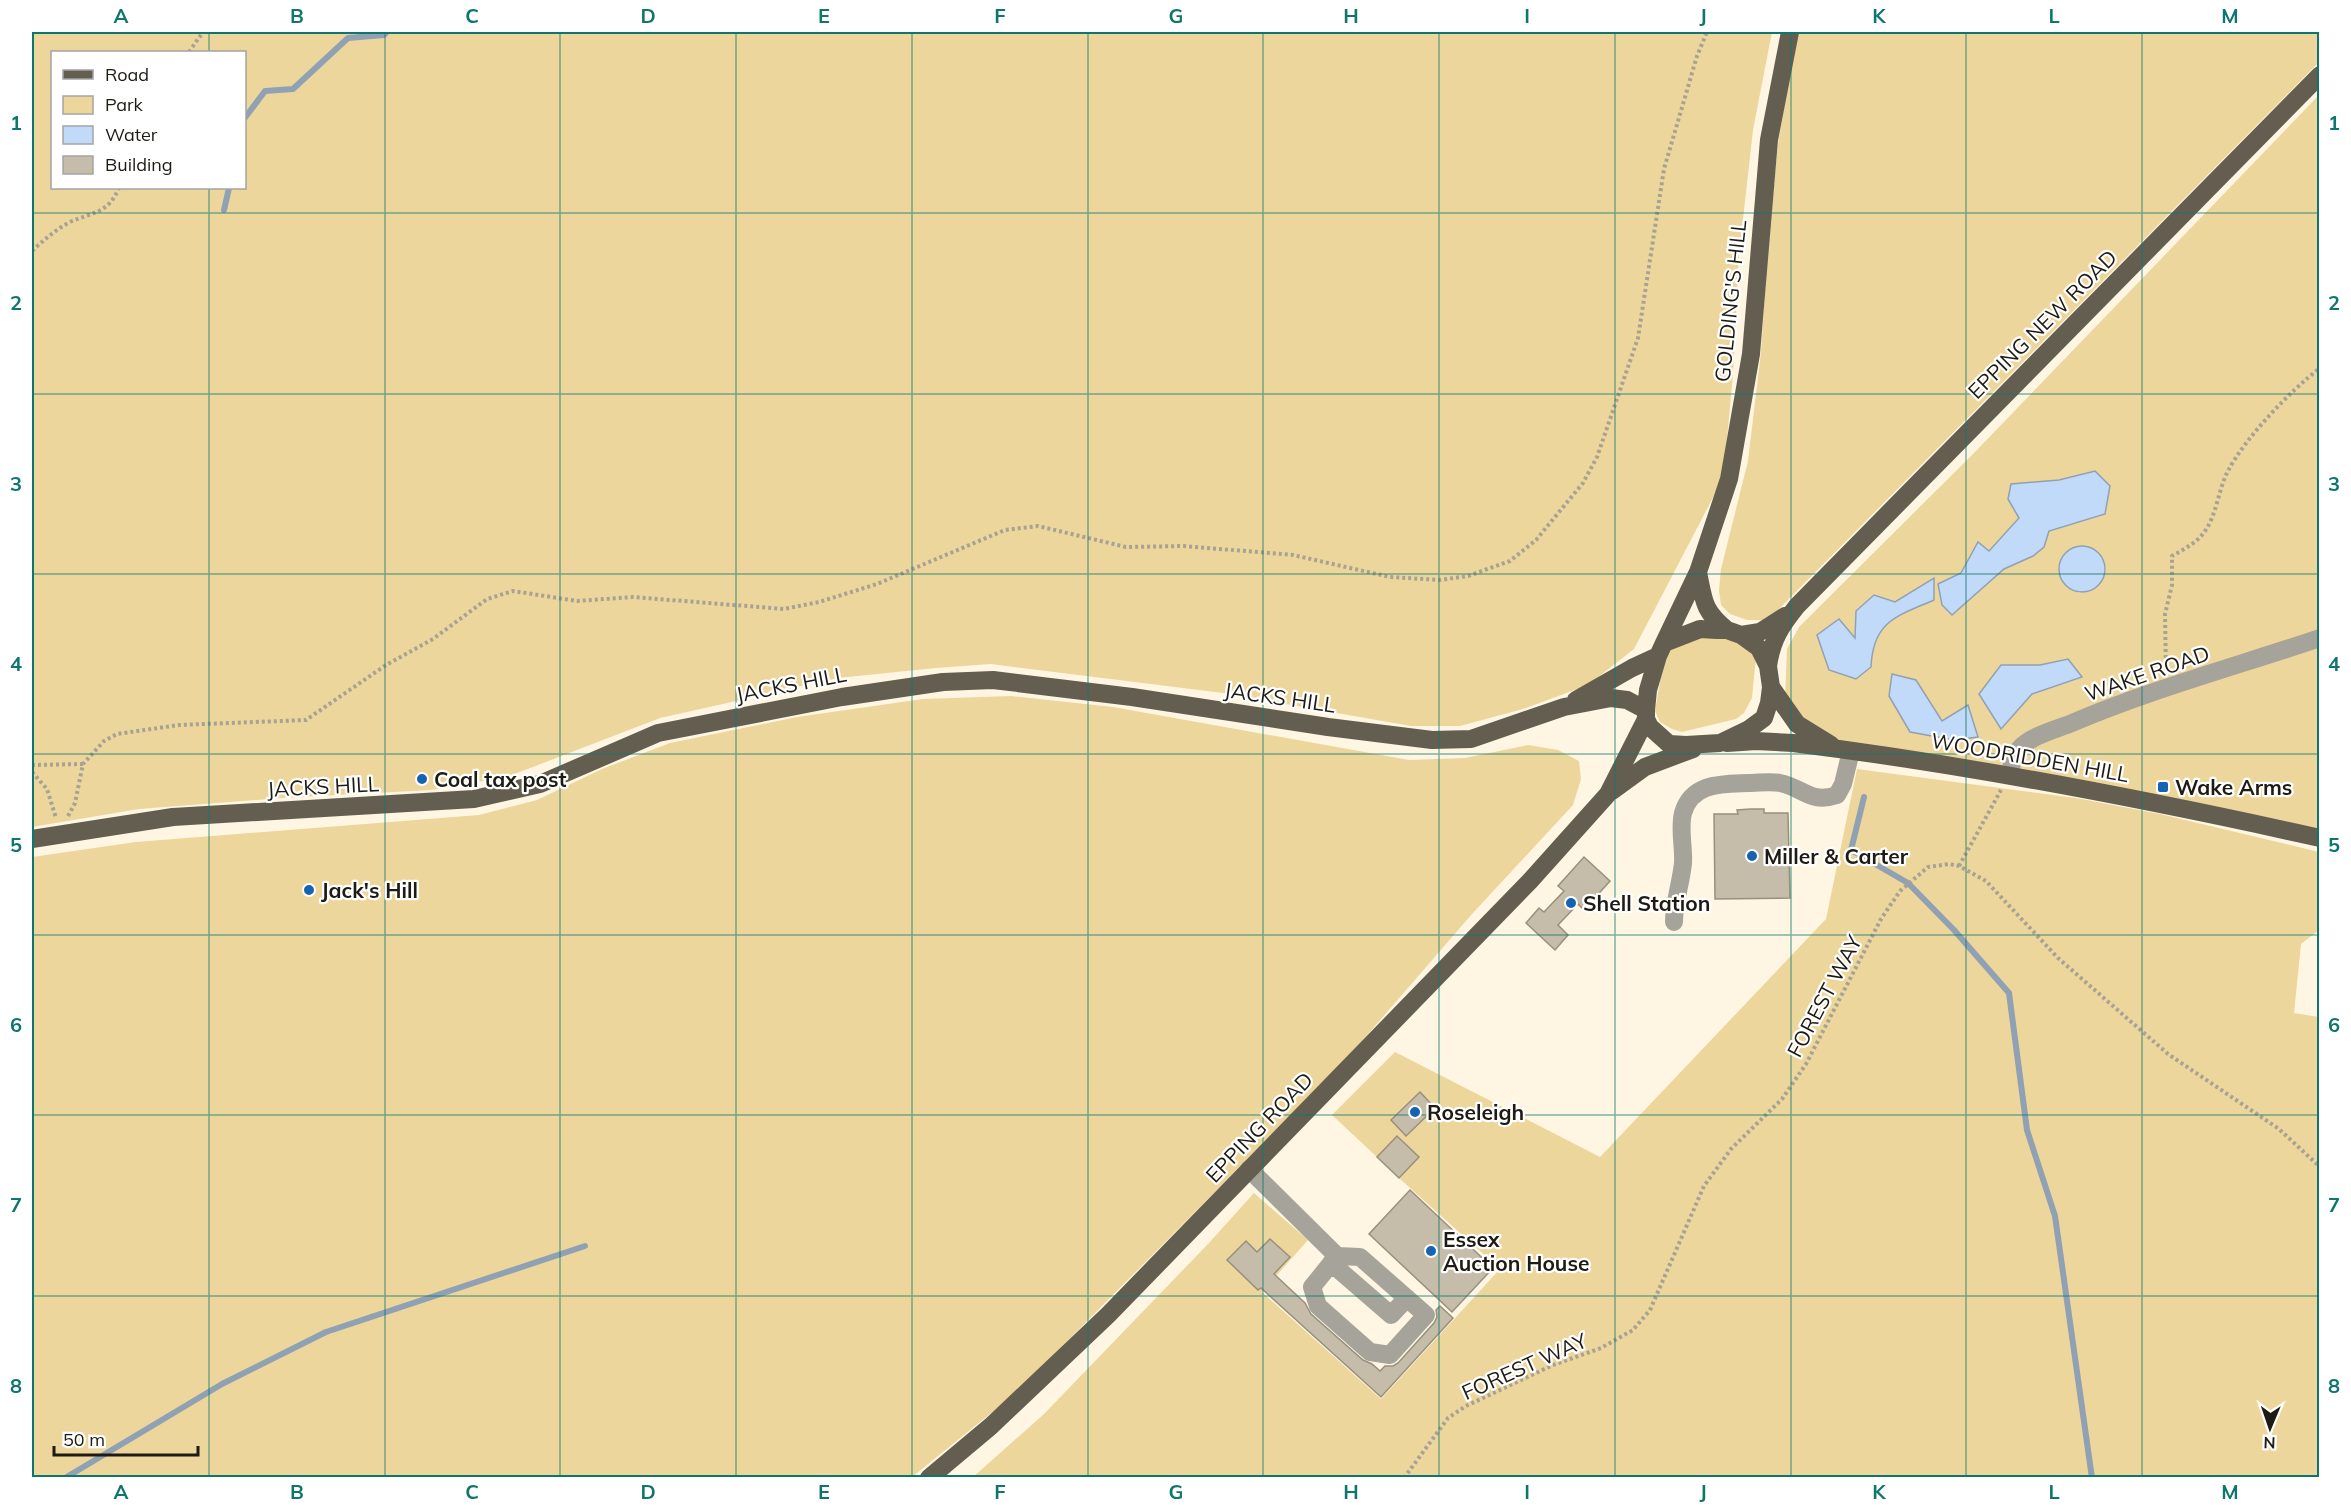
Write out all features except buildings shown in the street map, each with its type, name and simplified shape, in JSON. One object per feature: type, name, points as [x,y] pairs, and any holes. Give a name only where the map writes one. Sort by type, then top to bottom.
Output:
[{"type":"main road","name":"GOLDING'S HILL","points":[[1661,650],[1698,572],[1731,468],[1751,354],[1769,140],[1790,32]]},
{"type":"main road","name":"EPPING NEW ROAD","points":[[1768,666],[1771,646],[1782,625],[1797,606],[2319,75]]},
{"type":"main road","points":[[1661,650],[1648,690],[1646,715],[1650,727],[1669,744],[1711,744],[1749,729],[1764,718],[1771,687],[1768,666],[1759,648],[1712,618],[1698,572]]},
{"type":"main road","name":"EPPING NEW ROAD","points":[[1734,633],[1760,632],[1776,623],[1797,606]]},
{"type":"main road","points":[[1564,707],[1700,629],[1734,633]]},
{"type":"main road","name":"JACKS HILL","points":[[32,839],[173,817],[474,799],[540,784],[658,733],[842,697],[943,682],[993,680],[1432,740],[1471,739],[1564,707]]},
{"type":"main road","name":"WOODRIDDEN HILL","points":[[1771,687],[1797,724],[1844,750]]},
{"type":"main road","points":[[1564,707],[1611,698],[1627,700],[1646,715]]},
{"type":"main road","name":"EPPING ROAD","points":[[1608,794],[1646,715]]},
{"type":"main road","name":"WOODRIDDEN HILL","points":[[1711,744],[1756,741],[1844,750],[2011,774],[2176,806],[2319,838]]},
{"type":"main road","name":"EPPING ROAD","points":[[929,1478],[991,1426],[1108,1315],[1530,881],[1608,794],[1645,767],[1711,744]]},
{"type":"street","name":"WAKE ROAD","points":[[2011,774],[2011,764],[2017,750],[2029,741],[2109,707],[2319,638]]},
{"type":"street","points":[[1674,922],[1683,858],[1681,825],[1683,811],[1690,799],[1700,789],[1714,784],[1774,782],[1824,799],[1837,795],[1843,784],[1844,750]]},
{"type":"street","points":[[1249,1169],[1334,1259]]},
{"type":"street","points":[[1360,1257],[1426,1315],[1390,1355],[1371,1352],[1318,1306],[1312,1287],[1334,1259],[1360,1257]]},
{"type":"path","points":[[190,51],[203,32]]},
{"type":"path","points":[[32,772],[47,789],[56,819],[64,824],[75,803],[83,764],[104,741],[117,734],[179,725],[306,720],[386,664],[433,639],[487,599],[513,591],[577,601],[633,597],[784,609],[819,602],[877,584],[1005,531],[1038,526],[1126,547],[1184,546],[1293,555],[1390,576],[1440,580],[1468,576],[1510,561],[1536,540],[1583,483],[1598,457],[1638,338],[1664,169],[1697,56],[1707,32]]},
{"type":"path","points":[[32,251],[50,234],[71,222],[100,212],[115,198],[119,189]]},
{"type":"path","points":[[2166,689],[2165,614],[2172,585],[2172,556],[2192,545],[2205,531],[2228,471],[2243,448],[2297,386],[2319,368]]},
{"type":"path","points":[[32,765],[83,764]]},
{"type":"path","points":[[2011,774],[1959,866],[1986,881],[2058,958],[2168,1054],[2279,1129],[2319,1167]]},
{"type":"path","name":"FOREST WAY","points":[[1404,1478],[1448,1418],[1466,1406],[1553,1365],[1601,1348],[1633,1330],[1650,1310],[1704,1186],[1731,1149],[1782,1099],[1800,1073],[1881,920],[1901,890],[1928,867],[1949,864],[1959,866]]},
{"type":"green space","points":[[32,32],[1772,32],[1753,130],[1739,255],[1733,374],[1726,450],[1719,486],[1634,649],[1588,685],[1523,709],[1460,726],[1411,726],[1223,693],[991,664],[936,668],[838,678],[660,718],[507,777],[431,790],[139,809],[32,827]]},
{"type":"green space","points":[[1797,32],[2319,32],[2319,62],[1778,610],[1762,620],[1747,620],[1730,614],[1721,605],[1719,590],[1721,569],[1748,461],[1761,352],[1778,144]]},
{"type":"green space","points":[[2319,95],[2319,832],[1866,749],[1829,737],[1811,728],[1785,698],[1787,649],[1799,627],[1975,452]],"holes":[[[2095,471],[2105,514],[2049,531],[2033,556],[2004,569],[1952,615],[1938,585],[1961,573],[1979,543],[1988,551],[2019,518],[2008,499],[2011,484],[2059,480]],[[2104,559],[2106,571],[2092,590],[2079,593],[2067,587]],[[1933,578],[1934,600],[1901,614],[1886,625],[1876,643],[1872,657],[1817,635],[1839,620],[1855,639],[1895,602]],[[2068,659],[2082,677],[2032,694],[2002,665],[2040,665]]]},
{"type":"green space","points":[[1690,636],[1741,640],[1756,657],[1752,698],[1744,713],[1736,719],[1682,732],[1660,722],[1655,711],[1664,658],[1672,648]]},
{"type":"green space","points":[[1011,696],[1113,707],[1409,760],[1465,758],[1528,745],[1558,750],[1579,761],[1581,779],[1573,805],[1472,914],[1349,1056],[1017,1392],[912,1477],[32,1477],[32,857],[136,842],[479,815],[537,800],[602,769],[670,743],[797,717],[923,699]]},
{"type":"green space","points":[[1857,769],[2076,798],[2160,814],[2319,852],[2319,930],[2301,944],[2294,1013],[2319,1017],[2319,1477],[972,1478],[1044,1414],[1254,1193],[1308,1240],[1262,1292],[1381,1399],[1500,1269],[1399,1178],[1419,1157],[1398,1136],[1377,1157],[1332,1115],[1395,1052],[1600,1157],[1826,919]]},
{"type":"water","points":[[2095,471],[2110,486],[2105,514],[2049,531],[2044,547],[2033,556],[2004,569],[1952,615],[1942,605],[1938,584],[1961,573],[1978,542],[1989,551],[2019,518],[2008,499],[2011,484],[2059,480]]},
{"type":"water","points":[[2087,546],[2099,552],[2104,560],[2104,578],[2099,586],[2091,591],[2077,592],[2069,589],[2062,582],[2059,564],[2062,556],[2069,549]]},
{"type":"water","points":[[1934,578],[1934,600],[1889,622],[1876,639],[1871,667],[1856,679],[1829,670],[1817,635],[1839,619],[1855,638],[1856,611],[1874,595],[1895,602]]},
{"type":"water","points":[[2068,659],[2082,677],[2032,694],[2001,729],[1979,694],[2001,665],[2040,665]]},
{"type":"water","points":[[1892,674],[1916,680],[1942,721],[1968,705],[1978,737],[1954,740],[1910,732],[1889,696]]},
{"type":"waterway","points":[[246,116],[265,91],[293,89],[348,38],[384,35],[387,32]]},
{"type":"waterway","points":[[224,210],[229,189]]},
{"type":"waterway","points":[[1864,797],[1851,850],[1908,883],[1954,930],[2009,993],[2027,1130],[2055,1216],[2092,1478]]},
{"type":"waterway","points":[[65,1478],[222,1384],[326,1332],[585,1246]]},
{"type":"place","name":"Coal tax post","points":[[422,779]]},
{"type":"place","name":"Wake Arms","points":[[2163,787]]},
{"type":"place","name":"Miller & Carter","points":[[1752,856]]},
{"type":"place","name":"Jack's Hill","points":[[309,890]]},
{"type":"place","name":"Shell Station","points":[[1571,903]]},
{"type":"place","name":"Roseleigh","points":[[1415,1112]]},
{"type":"place","name":"Essex Auction House","points":[[1431,1251]]}]
